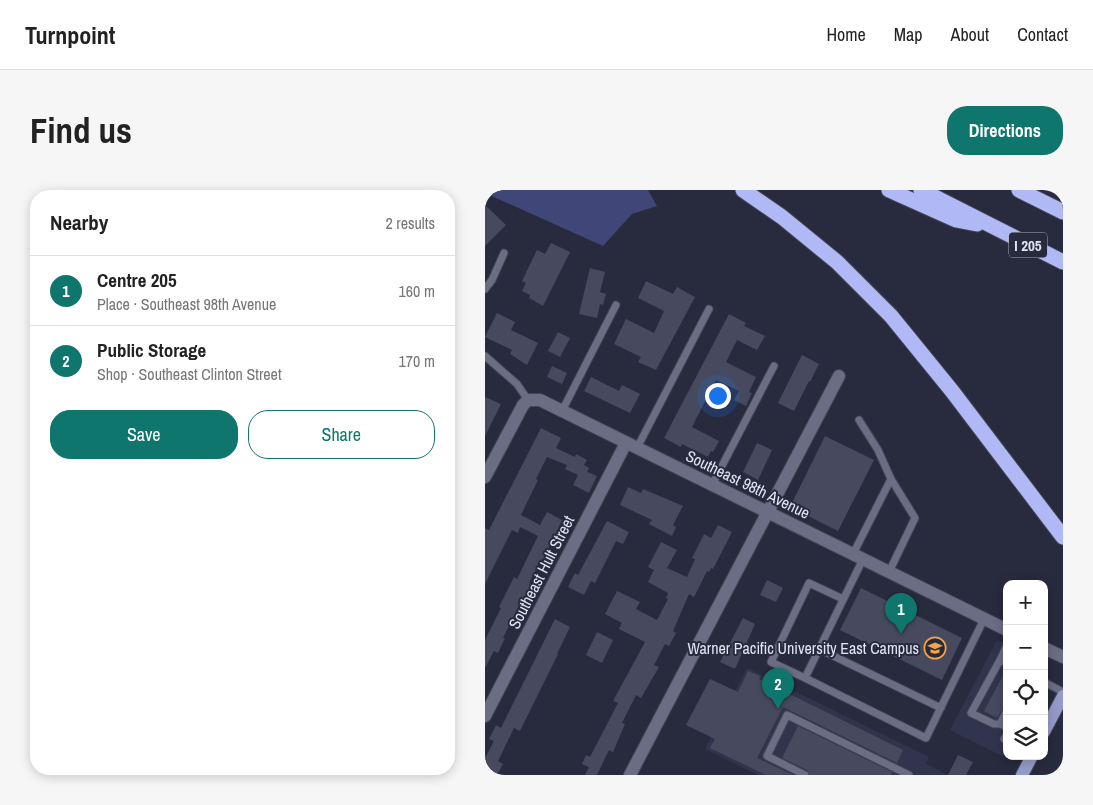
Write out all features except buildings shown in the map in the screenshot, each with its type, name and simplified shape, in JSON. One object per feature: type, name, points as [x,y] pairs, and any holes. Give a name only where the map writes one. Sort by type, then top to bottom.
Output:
[{"type":"highway","points":[[743,190],[789,222],[837,262],[891,316],[946,384],[1063,537]]},
{"type":"highway","points":[[889,190],[956,220],[993,228]]},
{"type":"highway","name":"I 205","points":[[921,190],[1063,262]]},
{"type":"highway","points":[[1019,190],[1063,212]]},
{"type":"main road","points":[[1048,726],[1061,704]]},
{"type":"main road","points":[[1022,775],[1030,760]]},
{"type":"street","points":[[630,775],[839,376]]},
{"type":"street","name":"Southeast 98th Avenue","points":[[528,400],[540,400],[1003,628]]},
{"type":"street","points":[[485,478],[519,411],[528,400]]},
{"type":"street","name":"Southeast Hult Street","points":[[485,716],[631,445]]},
{"type":"street","points":[[1048,650],[1063,657]]},
{"type":"lane","points":[[485,289],[493,280],[504,252]]},
{"type":"lane","points":[[562,411],[616,305]]},
{"type":"lane","points":[[631,445],[709,309]]},
{"type":"lane","points":[[485,356],[517,384],[528,400]]},
{"type":"lane","points":[[712,485],[774,366]]},
{"type":"lane","points":[[859,420],[878,450],[891,479],[915,518],[889,572]]},
{"type":"lane","points":[[805,678],[843,599],[858,556],[891,479]]},
{"type":"lane","points":[[843,599],[809,582],[771,662],[926,738],[985,619]]},
{"type":"lane","points":[[819,649],[941,708]]},
{"type":"lane","points":[[1003,661],[971,713],[994,724],[1003,725]]},
{"type":"lane","points":[[1048,684],[1063,692]]},
{"type":"lane","points":[[805,775],[767,756],[787,716],[909,775]]},
{"type":"shaded area","points":[[485,190],[648,190],[657,206],[632,214],[603,246],[485,193]]},
{"type":"shaded area","points":[[997,640],[1003,642],[1003,754],[1002,756],[950,730]]},
{"type":"shaded area","points":[[747,668],[929,757],[926,764],[948,775],[758,775],[705,749]]},
{"type":"place","name":"Centre 205","points":[[901,634]]},
{"type":"place","name":"Warner Pacific University East Campus","points":[[935,648]]},
{"type":"place","name":"Public Storage","points":[[778,709]]}]
